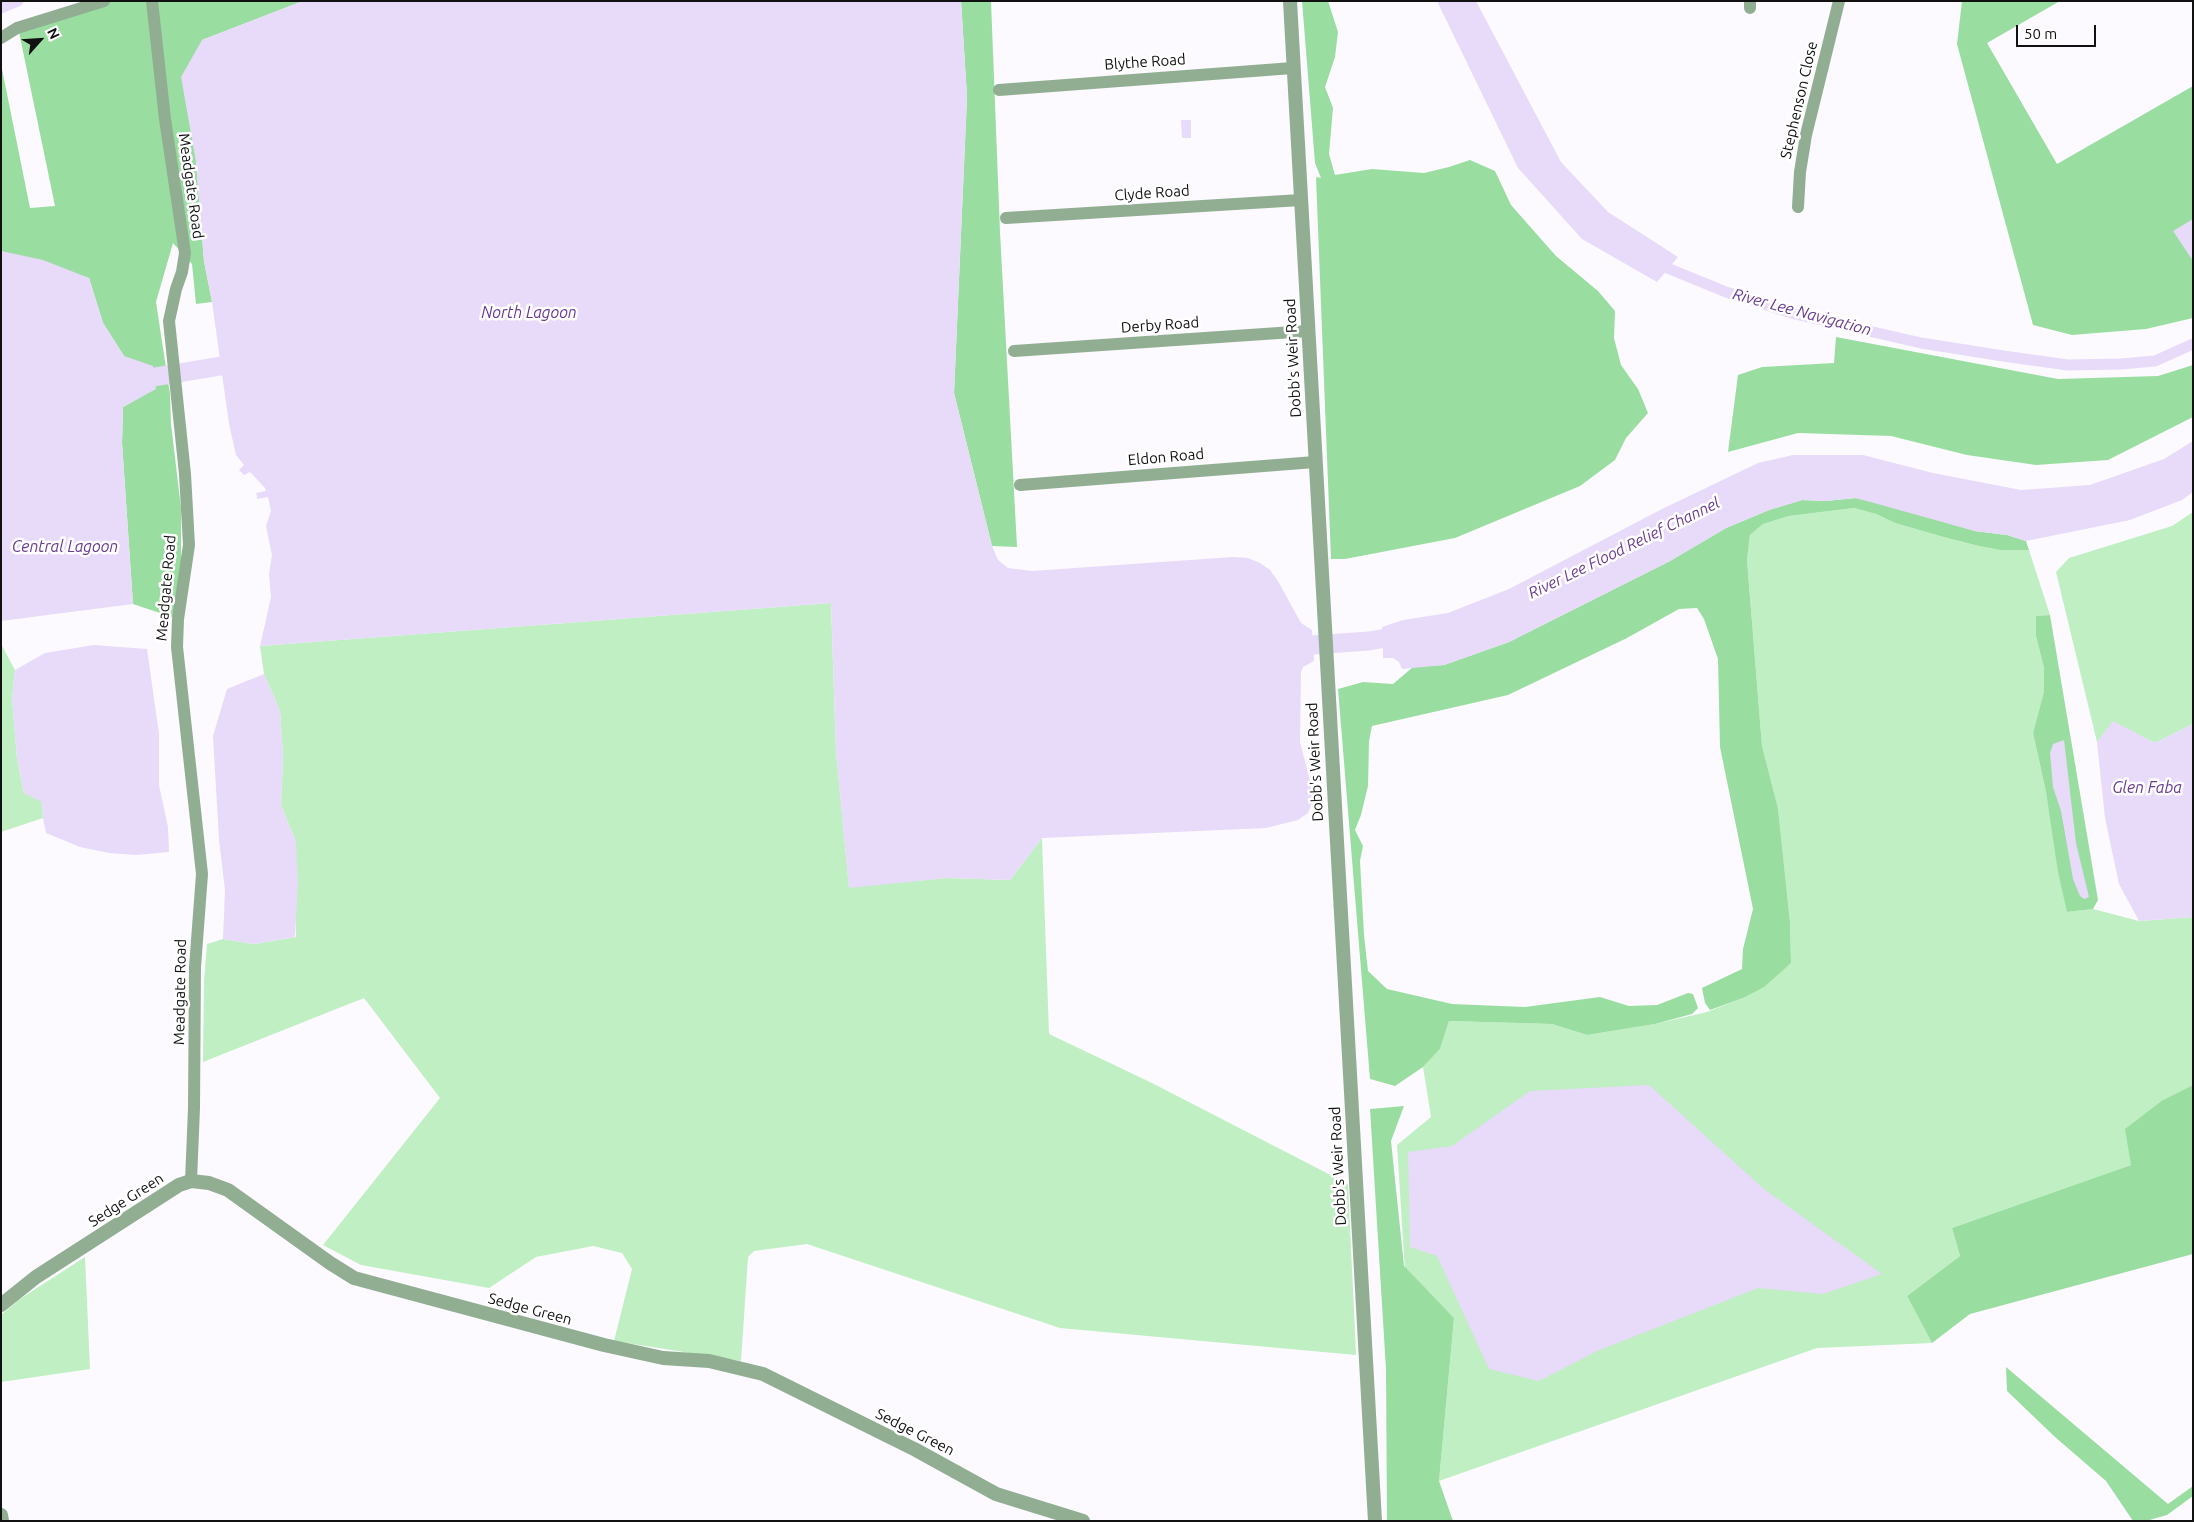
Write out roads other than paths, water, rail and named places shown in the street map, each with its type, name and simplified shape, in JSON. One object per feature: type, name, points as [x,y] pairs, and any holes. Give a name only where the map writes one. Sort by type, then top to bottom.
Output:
[{"type":"street","points":[[1,38],[18,28],[104,1]]},
{"type":"street","name":"Meadgate Road","points":[[152,1],[164,119],[184,253],[182,272],[169,320],[178,394],[189,545],[178,619],[177,648],[202,874],[195,967],[194,1108],[191,1181]]},
{"type":"street","name":"Dobb's Weir Road","points":[[1290,1],[1375,1521]]},
{"type":"street","name":"Stephenson Close","points":[[1798,207],[1800,172],[1806,135],[1839,1]]},
{"type":"street","name":"Blythe Road","points":[[999,90],[1293,68]]},
{"type":"street","name":"Clyde Road","points":[[1006,218],[1300,200]]},
{"type":"street","name":"Derby Road","points":[[1014,351],[1308,331]]},
{"type":"street","name":"Eldon Road","points":[[1020,485],[1315,462]]},
{"type":"street","name":"Sedge Green","points":[[1,1305],[36,1277],[179,1185],[191,1181],[220,1186],[354,1278],[604,1346],[663,1358],[709,1361],[764,1374],[916,1450],[996,1494],[1083,1521]]},
{"type":"street","points":[[1,1515],[2,1521]]},
{"type":"water","name":"North Lagoon","points":[[303,1],[961,1],[967,97],[954,393],[992,546],[998,560],[1008,568],[1032,571],[1233,557],[1248,558],[1270,570],[1301,623],[1312,630],[1314,661],[1303,667],[1301,672],[1300,742],[1313,793],[1308,813],[1298,820],[1266,828],[1042,838],[1010,880],[947,878],[849,888],[836,751],[831,603],[260,646],[271,597],[269,574],[272,555],[266,526],[271,511],[268,497],[257,499],[256,493],[266,491],[265,488],[250,472],[244,475],[239,470],[244,465],[236,455],[229,424],[212,302],[204,261],[196,162],[181,77],[202,40]]},
{"type":"water","points":[[1437,1],[1476,1],[1561,162],[1608,212],[1678,257],[1657,282],[1582,239],[1518,168]]},
{"type":"water","points":[[1181,120],[1191,120],[1191,138],[1182,138]]},
{"type":"water","points":[[2193,219],[2193,261],[2173,231]]},
{"type":"water","name":"Central Lagoon","points":[[1,251],[43,260],[89,278],[103,323],[124,356],[153,366],[156,389],[123,407],[122,443],[133,604],[1,621]]},
{"type":"water","points":[[2193,441],[2193,492],[2182,500],[2130,520],[2026,541],[2007,535],[1975,531],[1856,498],[1825,501],[1802,500],[1769,510],[1726,528],[1670,561],[1509,642],[1444,665],[1402,669],[1399,662],[1393,658],[1383,658],[1383,646],[1387,643],[1383,637],[1382,627],[1403,620],[1448,613],[1509,589],[1662,509],[1758,463],[1793,455],[1863,455],[1933,473],[2021,490],[2090,485],[2164,459]]},
{"type":"water","points":[[94,645],[147,649],[159,734],[159,785],[168,827],[169,852],[136,855],[109,853],[80,847],[46,833],[42,802],[24,793],[17,758],[12,698],[15,670],[45,653]]},
{"type":"water","points":[[264,674],[280,711],[283,756],[281,805],[296,842],[298,883],[295,937],[254,944],[223,939],[225,890],[219,840],[213,736],[227,689]]},
{"type":"water","name":"Glen Faba","points":[[2113,721],[2155,743],[2193,724],[2193,917],[2139,921],[2119,884],[2105,818],[2097,742]]},
{"type":"water","points":[[2064,740],[2076,843],[2089,897],[2084,899],[2080,896],[2073,879],[2061,811],[2053,787],[2050,753],[2053,744]]},
{"type":"water","points":[[1649,1085],[1764,1189],[1882,1274],[1823,1294],[1758,1288],[1597,1351],[1539,1381],[1489,1369],[1437,1256],[1410,1247],[1408,1152],[1452,1146],[1530,1091]]},
{"type":"waterway","name":"River Lee Navigation","points":[[1,8],[18,1]]},
{"type":"waterway","name":"River Lee Navigation","points":[[1655,263],[1726,292],[1795,314],[1921,343],[2003,356],[2068,365],[2121,364],[2155,361],[2193,344]]},
{"type":"waterway","name":"River Lee Flood Relief Channel","points":[[154,377],[221,366]]},
{"type":"waterway","name":"River Lee Flood Relief Channel","points":[[1313,645],[1369,641],[1408,634]]}]
